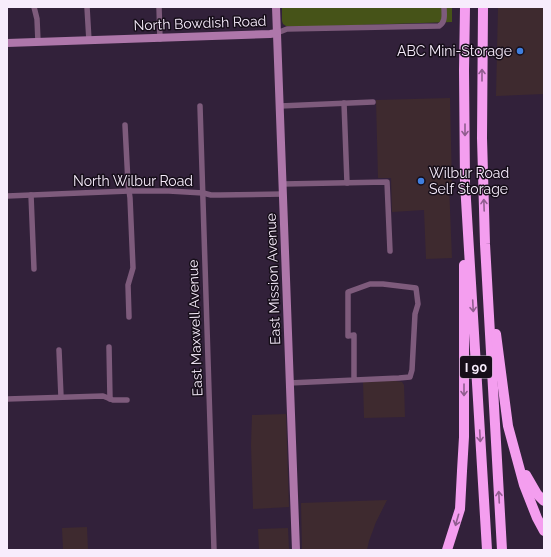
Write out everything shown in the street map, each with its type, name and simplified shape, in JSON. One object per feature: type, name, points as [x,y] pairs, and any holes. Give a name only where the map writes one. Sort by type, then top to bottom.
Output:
[{"type":"highway","name":"I 90","points":[[465,7],[465,183],[487,550]]},
{"type":"highway","name":"I 90","points":[[483,7],[482,138],[485,244],[502,550]]},
{"type":"highway","points":[[447,550],[460,509],[464,437],[465,183]]},
{"type":"highway","points":[[485,244],[508,426],[524,485],[537,518],[544,531]]},
{"type":"highway","points":[[508,426],[527,476],[537,494],[544,501]]},
{"type":"street","points":[[34,7],[37,19],[38,42]]},
{"type":"street","points":[[88,7],[89,41]]},
{"type":"street","points":[[159,7],[160,39]]},
{"type":"street","name":"East Mission Avenue","points":[[276,7],[296,550]]},
{"type":"street","name":"North Bowdish Road","points":[[7,43],[160,39],[270,34],[287,29],[438,26],[444,21],[444,7]]},
{"type":"street","points":[[280,106],[373,102]]},
{"type":"street","points":[[344,103],[346,182]]},
{"type":"street","name":"East Maxwell Avenue","points":[[200,106],[214,550]]},
{"type":"street","points":[[125,125],[133,268],[128,285],[129,317]]},
{"type":"street","points":[[283,184],[388,182],[390,251]]},
{"type":"street","name":"North Wilbur Road","points":[[7,196],[129,191],[169,191],[203,193],[211,195],[283,194]]},
{"type":"street","points":[[31,195],[34,269]]},
{"type":"street","points":[[289,382],[354,380],[410,377],[412,370],[415,314],[418,304],[416,288],[370,284],[348,292],[348,336],[354,335],[354,380]]},
{"type":"street","points":[[109,347],[110,399]]},
{"type":"street","points":[[59,350],[61,397]]},
{"type":"street","points":[[7,399],[103,396],[113,400],[128,400]]},
{"type":"shaded area","name":"ABC Mini-Storage","points":[[498,7],[544,7],[544,94],[496,96]]},
{"type":"shaded area","name":"Wilbur Road Self Storage","points":[[450,98],[452,185],[449,185],[452,258],[426,259],[424,210],[392,212],[391,178],[378,178],[376,100]]},
{"type":"shaded area","points":[[395,380],[402,382],[404,385],[405,417],[364,418],[363,381]]},
{"type":"shaded area","points":[[286,414],[289,507],[253,509],[251,445],[252,415]]},
{"type":"shaded area","points":[[387,500],[376,522],[367,550],[302,550],[301,503]]},
{"type":"shaded area","points":[[87,527],[88,550],[63,550],[62,528]]},
{"type":"shaded area","points":[[288,528],[289,550],[259,550],[258,529]]},
{"type":"green space","points":[[282,7],[452,7],[452,22],[297,27],[286,26],[283,24]]},
{"type":"place","name":"ABC Mini-Storage","points":[[520,51]]},
{"type":"place","name":"Wilbur Road Self Storage","points":[[421,181]]}]
